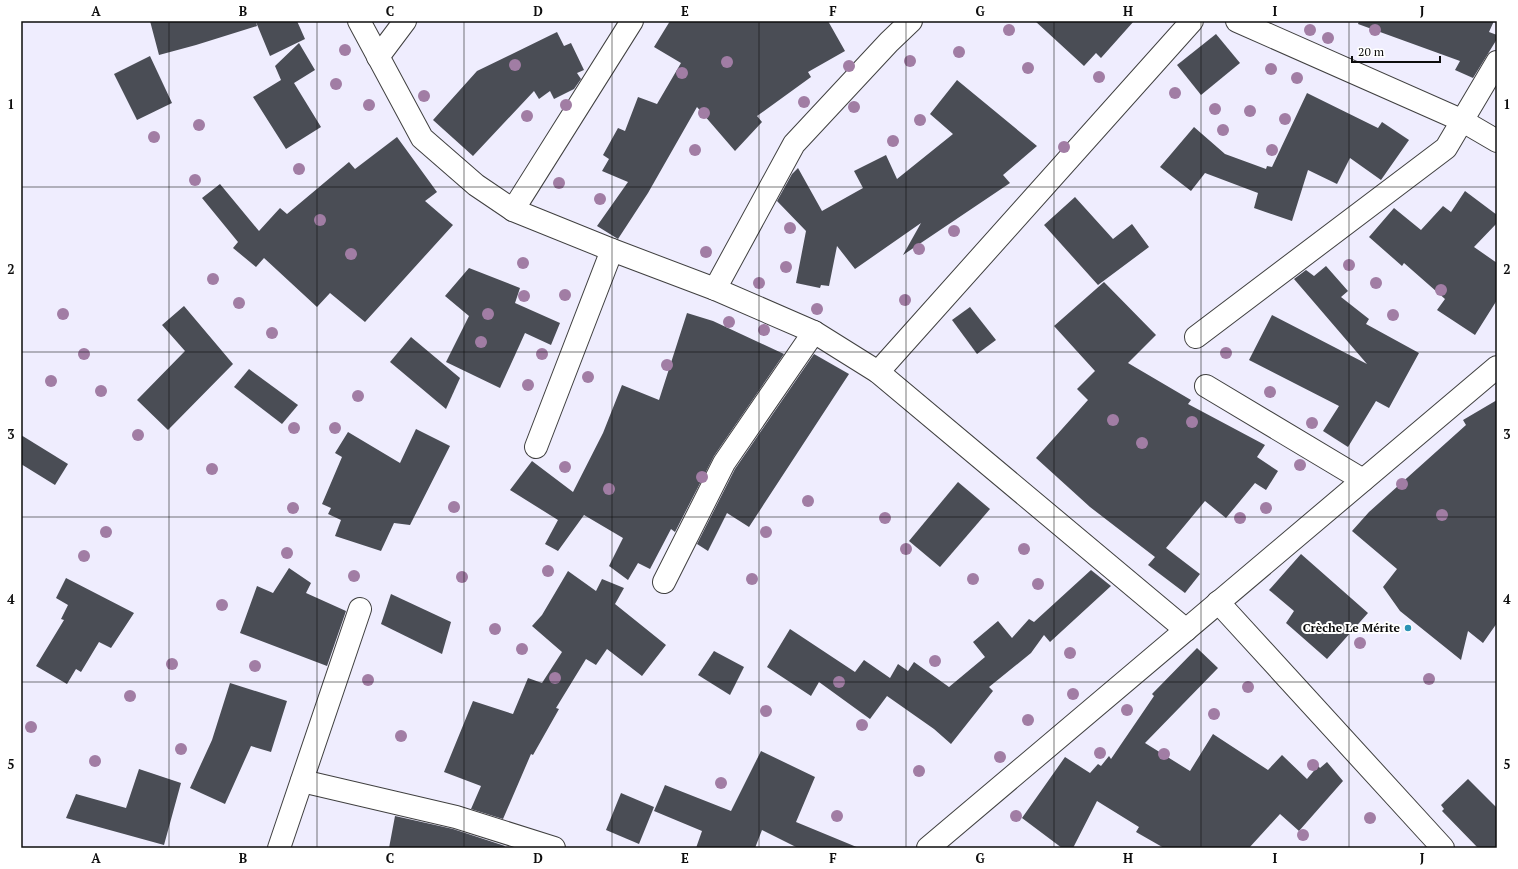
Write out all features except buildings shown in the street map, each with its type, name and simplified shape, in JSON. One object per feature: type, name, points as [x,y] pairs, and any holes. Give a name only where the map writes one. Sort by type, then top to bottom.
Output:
[{"type":"street","points":[[359,21],[422,138],[476,185],[513,210],[715,289],[814,332],[878,372],[1186,630]]},
{"type":"street","points":[[378,57],[404,21]]},
{"type":"street","points":[[513,210],[632,21]]},
{"type":"street","points":[[715,289],[794,144],[889,42],[911,21]]},
{"type":"street","points":[[878,372],[1192,21]]},
{"type":"street","points":[[1237,21],[1275,29],[1461,120],[1497,141]]},
{"type":"street","points":[[1196,337],[1446,148],[1461,120],[1497,62]]},
{"type":"street","points":[[536,447],[612,250]]},
{"type":"street","points":[[664,582],[724,463],[814,332]]},
{"type":"street","points":[[931,847],[1497,366]]},
{"type":"street","points":[[1206,386],[1362,480]]},
{"type":"street","points":[[1218,602],[1443,848]]},
{"type":"street","points":[[279,848],[360,609]]},
{"type":"street","points":[[302,781],[456,817],[554,848]]},
{"type":"place","name":"Crèche Le Mérite","points":[[1408,628]]}]
